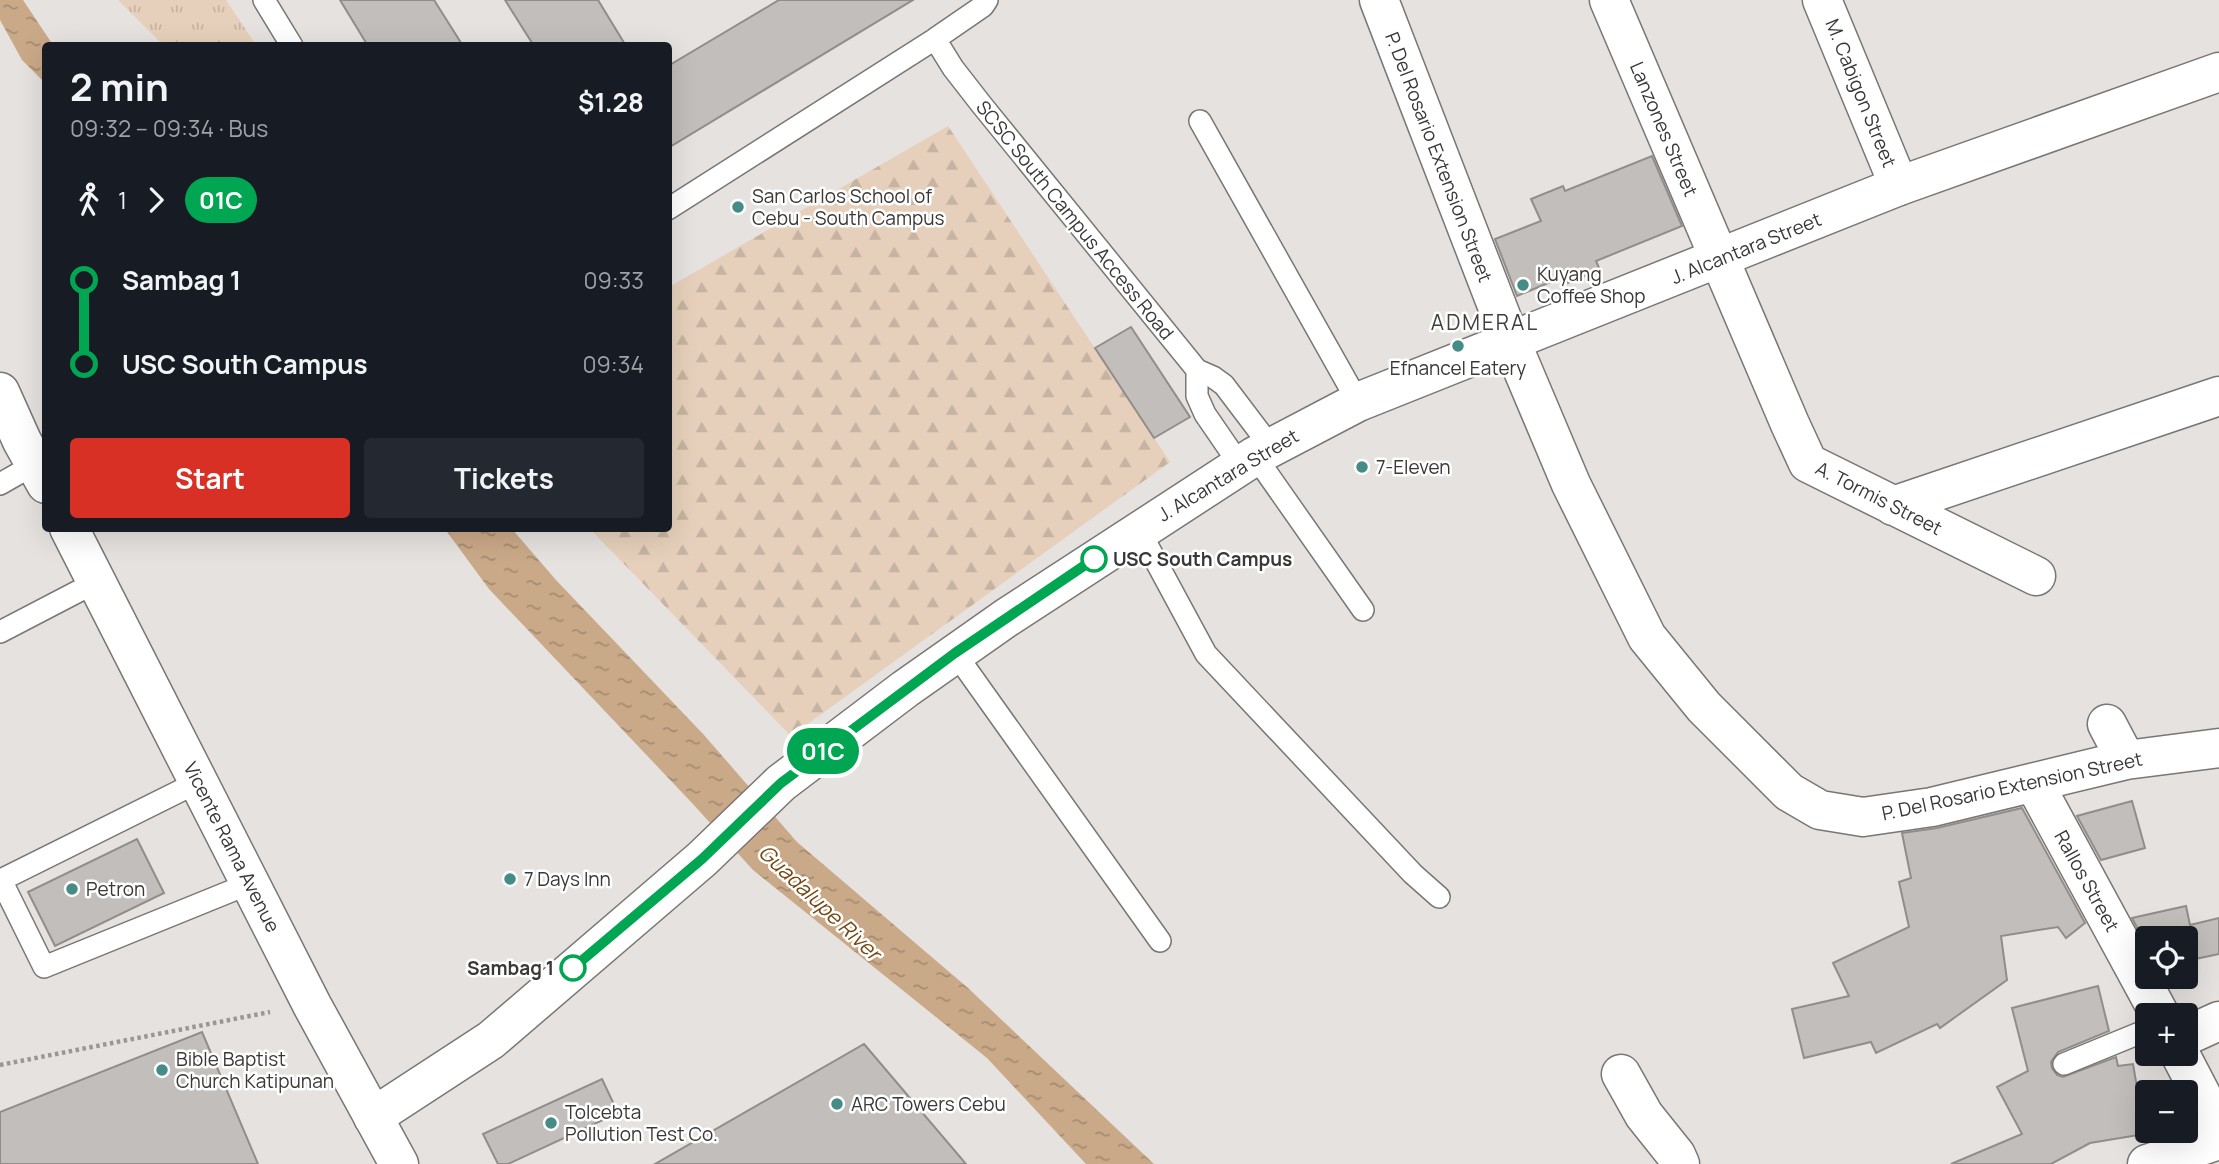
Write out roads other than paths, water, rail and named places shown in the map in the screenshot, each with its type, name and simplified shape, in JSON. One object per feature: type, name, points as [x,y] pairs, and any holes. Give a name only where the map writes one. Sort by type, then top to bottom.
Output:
[{"type":"street","name":"P. Del Rosario Extension Street","points":[[1379,0],[1511,342],[1571,484],[1647,637],[1704,707],[1789,792],[1820,810],[1863,817],[1931,807],[2126,760],[2219,748]]},
{"type":"street","name":"Lanzones Street","points":[[1609,0],[1719,258]]},
{"type":"street","name":"M. Cabigon Street","points":[[1822,0],[1899,186]]},
{"type":"street","name":"J. Alcantara Street","points":[[373,1117],[491,1040],[702,859],[781,783],[955,653],[1255,456],[1358,402],[1899,186],[2219,72]]},
{"type":"street","name":"A. Tormis Street","points":[[1719,258],[1808,463],[2036,576]]},
{"type":"street","points":[[0,392],[26,459]]},
{"type":"street","points":[[1894,506],[2219,396]]},
{"type":"street","name":"Vicente Rama Avenue","points":[[71,532],[312,1004],[399,1164]]},
{"type":"street","points":[[2107,724],[2126,760]]},
{"type":"street","name":"Rallos Street","points":[[2034,783],[2153,1003]]},
{"type":"street","points":[[2198,1031],[2219,1021]]},
{"type":"street","points":[[2186,1066],[2219,1129]]},
{"type":"street","points":[[1621,1074],[1644,1115],[1676,1155],[1680,1164]]},
{"type":"street","points":[[2147,1164],[2219,1140]]},
{"type":"lane","points":[[264,0],[290,42]]},
{"type":"lane","points":[[672,206],[935,39],[983,6],[987,0]]},
{"type":"lane","name":"SCSC South Campus Access Road","points":[[935,39],[953,68],[1197,370]]},
{"type":"lane","points":[[1200,121],[1358,402]]},
{"type":"lane","points":[[1255,456],[1205,414],[1196,397],[1197,370],[1224,385],[1255,456],[1363,610]]},
{"type":"lane","points":[[0,484],[26,459]]},
{"type":"lane","points":[[1139,530],[1206,654],[1413,874],[1439,897]]},
{"type":"lane","points":[[0,632],[98,581]]},
{"type":"lane","points":[[955,653],[1160,942]]},
{"type":"lane","points":[[198,782],[1,880],[44,967],[251,883]]},
{"type":"lane","points":[[2064,1065],[2135,1035]]},
{"type":"water","points":[[0,0],[23,0],[51,42],[42,42],[42,80],[22,60],[0,20]]},
{"type":"water","name":"Guadalupe River","points":[[447,532],[515,532],[556,580],[704,735],[797,842],[968,988],[1154,1164],[1086,1164],[987,1058],[753,870],[489,589]]},
{"type":"place","name":"San Carlos School of Cebu - South Campus","points":[[738,207]]},
{"type":"place","name":"Kuyang Coffee Shop","points":[[1523,285]]},
{"type":"place","name":"Efnancel Eatery","points":[[1458,346]]},
{"type":"place","name":"7-Eleven","points":[[1362,467]]},
{"type":"place","name":"USC South Campus","points":[[1094,559]]},
{"type":"place","name":"7 Days Inn","points":[[510,879]]},
{"type":"place","name":"Petron","points":[[72,889]]},
{"type":"place","name":"Sambag 1","points":[[573,968]]},
{"type":"place","name":"Bible Baptist Church Katipunan","points":[[162,1070]]},
{"type":"place","name":"ARC Towers Cebu","points":[[837,1104]]},
{"type":"place","name":"Tolcebta Pollution Test Co.","points":[[551,1123]]},
{"type":"district","name":"ADMERAL","points":[[1485,322]]}]
